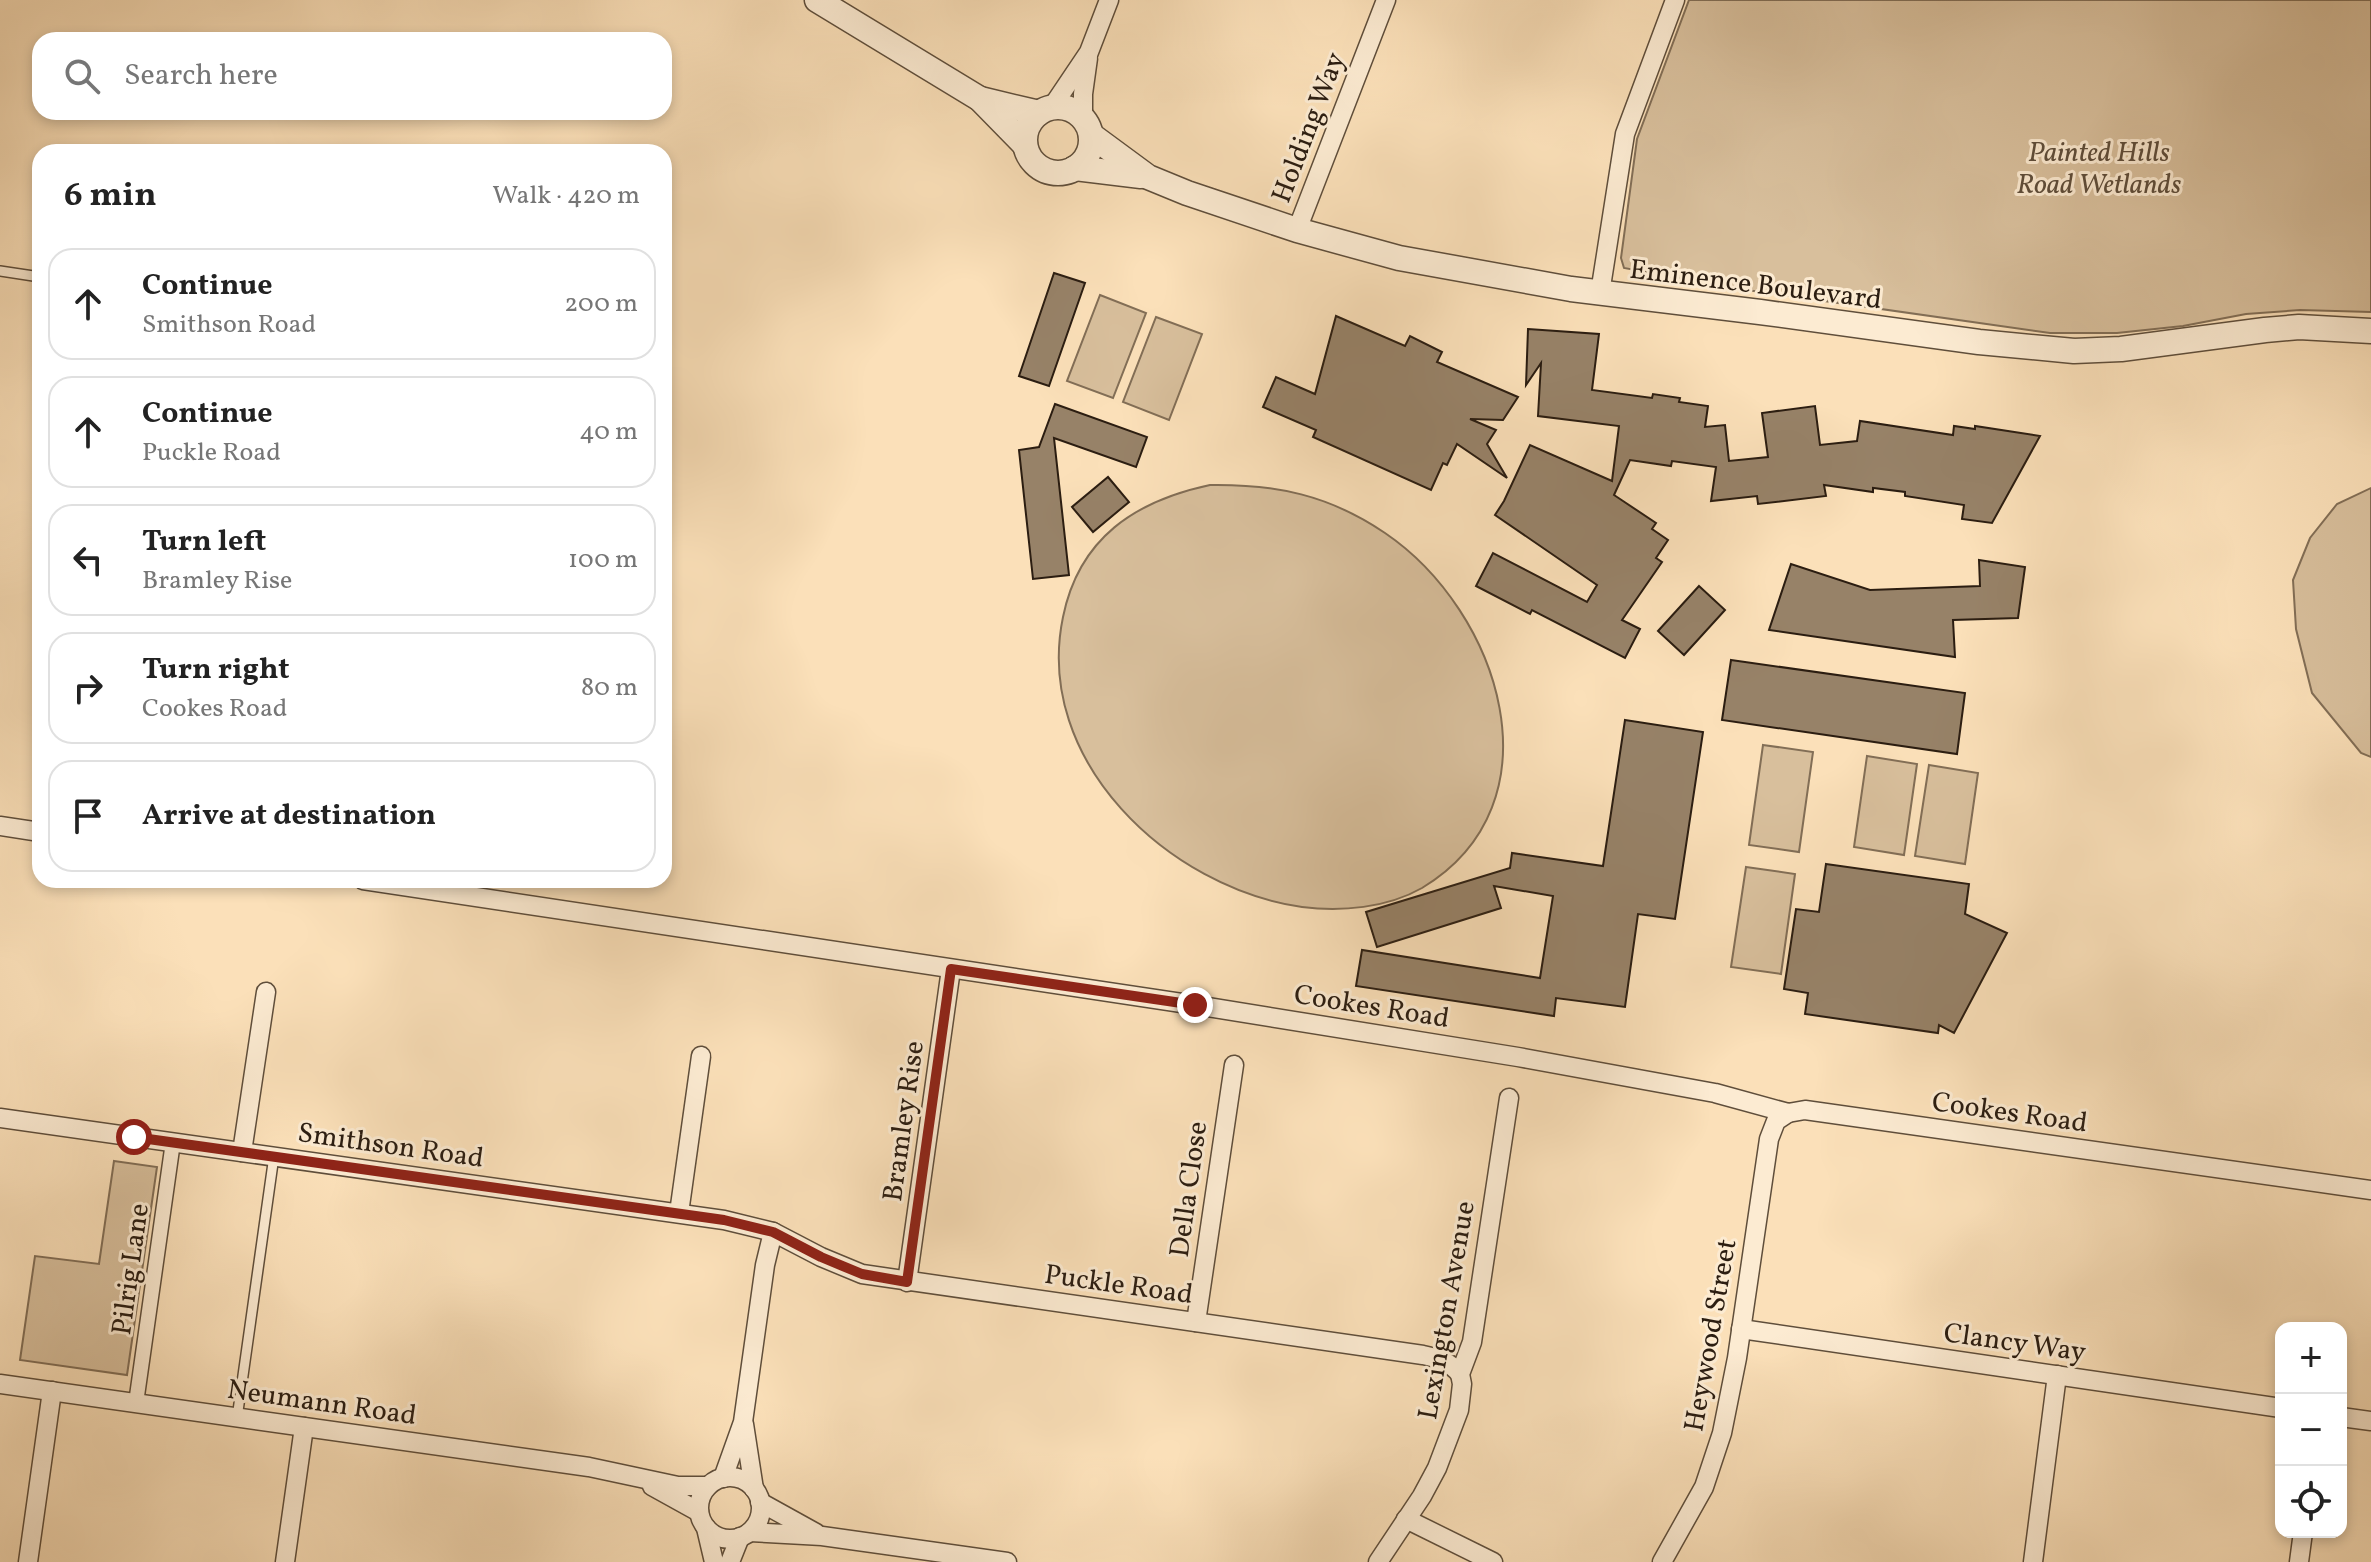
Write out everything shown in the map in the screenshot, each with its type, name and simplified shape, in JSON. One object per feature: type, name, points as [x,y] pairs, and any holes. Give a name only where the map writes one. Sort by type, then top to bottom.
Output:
[{"type":"street","points":[[817,0],[980,99],[1025,145]]},
{"type":"street","points":[[1089,52],[1045,110],[1027,127],[1025,145],[1028,154],[1040,167],[1056,173],[1075,168],[1088,154],[1083,94],[1089,52],[1109,0]]},
{"type":"street","name":"Holding Way","points":[[1297,230],[1386,0]]},
{"type":"street","points":[[1600,293],[1625,134],[1675,0]]},
{"type":"street","points":[[980,99],[1045,110],[1069,109],[1087,127]]},
{"type":"street","name":"Eminence Boulevard","points":[[1087,127],[1148,177]]},
{"type":"street","name":"Eminence Boulevard","points":[[1075,168],[1148,177],[1297,230],[1399,258],[1459,270],[1600,293],[1979,342],[2074,351],[2168,344],[2299,327],[2371,331]]},
{"type":"street","points":[[0,826],[32,831]]},
{"type":"street","name":"Cookes Road","points":[[416,888],[1533,1059],[1715,1093],[1788,1113],[1805,1110],[2371,1190]]},
{"type":"street","name":"Bramley Rise","points":[[907,1282],[951,969]]},
{"type":"street","points":[[242,1152],[266,992]]},
{"type":"street","points":[[679,1213],[701,1056]]},
{"type":"street","name":"Della Close","points":[[1196,1322],[1234,1065]]},
{"type":"street","name":"Lexington Avenue","points":[[1378,1562],[1437,1468],[1451,1434],[1462,1395],[1460,1374],[1472,1342],[1509,1098]]},
{"type":"street","name":"Heywood Street","points":[[1662,1562],[1690,1515],[1714,1461],[1730,1399],[1769,1139],[1776,1121],[1788,1113]]},
{"type":"street","name":"Smithson Road","points":[[0,1118],[679,1213],[773,1232]]},
{"type":"street","name":"Pilrig Lane","points":[[136,1403],[173,1142]]},
{"type":"street","points":[[714,1562],[703,1520],[703,1494],[716,1482],[743,1422],[765,1265],[773,1232]]},
{"type":"street","name":"Puckle Road","points":[[773,1232],[841,1267],[862,1274],[1423,1355],[1440,1359],[1455,1367],[1460,1374]]},
{"type":"street","name":"Clancy Way","points":[[1741,1329],[2275,1407]]},
{"type":"street","points":[[2033,1562],[2057,1375]]},
{"type":"street","name":"Neumann Road","points":[[0,1384],[589,1467],[678,1486],[716,1482]]},
{"type":"street","points":[[28,1562],[52,1391]]},
{"type":"street","points":[[2347,1418],[2371,1421]]},
{"type":"street","points":[[730,1562],[745,1534],[757,1523],[757,1496],[743,1422]]},
{"type":"street","points":[[285,1562],[304,1427]]},
{"type":"street","name":"Neumann Road","points":[[636,1477],[703,1520]]},
{"type":"street","points":[[716,1482],[741,1479],[757,1496],[822,1536]]},
{"type":"street","points":[[1406,1519],[1493,1562]]},
{"type":"street","points":[[703,1520],[722,1538],[775,1531],[1007,1562]]},
{"type":"street","points":[[2299,1562],[2302,1538]]},
{"type":"lane","points":[[0,271],[32,276]]},
{"type":"lane","points":[[237,1418],[274,1156]]},
{"type":"green space","name":"Painted Hills Road Wetlands","points":[[1689,0],[2371,0],[2371,312],[2300,310],[2246,314],[2183,326],[2117,333],[2050,333],[1726,287],[1624,268],[1621,258],[1637,139]]},
{"type":"green space","points":[[1100,295],[1146,313],[1113,398],[1067,381]]},
{"type":"green space","points":[[1156,317],[1202,334],[1169,420],[1123,402]]},
{"type":"green space","points":[[1210,485],[1280,490],[1343,509],[1385,533],[1425,567],[1459,609],[1484,657],[1500,708],[1503,759],[1492,808],[1466,852],[1422,888],[1379,904],[1332,909],[1302,907],[1252,895],[1204,874],[1160,845],[1121,809],[1090,767],[1069,720],[1059,670],[1063,617],[1071,589],[1082,565],[1114,527],[1158,501]]},
{"type":"green space","points":[[2371,488],[2371,757],[2361,753],[2312,693],[2296,629],[2293,580],[2310,538],[2337,504]]},
{"type":"green space","points":[[1763,745],[1813,752],[1799,852],[1749,845]]},
{"type":"green space","points":[[1867,756],[1917,764],[1904,855],[1854,847]]},
{"type":"green space","points":[[1929,765],[1978,773],[1965,864],[1915,856]]},
{"type":"green space","points":[[1746,867],[1795,874],[1781,974],[1731,967]]},
{"type":"green space","points":[[114,1161],[157,1167],[127,1375],[20,1360],[35,1256],[99,1264]]},
{"type":"building","points":[[1054,273],[1085,283],[1049,386],[1019,376]]},
{"type":"building","points":[[1336,316],[1405,346],[1410,336],[1442,352],[1437,362],[1518,397],[1503,420],[1470,419],[1496,430],[1487,444],[1507,478],[1457,444],[1447,465],[1443,463],[1431,490],[1313,437],[1316,430],[1263,407],[1276,377],[1315,394]]},
{"type":"building","points":[[1528,329],[1599,334],[1592,390],[1652,398],[1653,394],[1708,406],[1705,427],[1725,425],[1729,461],[1768,457],[1762,413],[1815,406],[1820,445],[1857,441],[1860,421],[1953,435],[1954,426],[1975,429],[1975,426],[2040,436],[1992,523],[1962,519],[1964,505],[1873,488],[1873,492],[1824,485],[1826,496],[1758,504],[1757,496],[1711,501],[1716,467],[1672,461],[1671,466],[1630,460],[1614,495],[1656,523],[1652,529],[1668,540],[1656,558],[1662,562],[1622,620],[1640,629],[1625,658],[1532,610],[1530,614],[1476,586],[1493,553],[1587,602],[1597,585],[1495,515],[1530,445],[1612,481],[1619,426],[1538,416],[1541,363],[1526,385]]},
{"type":"building","points":[[1055,404],[1147,437],[1136,467],[1054,438],[1069,575],[1033,579],[1019,450],[1039,447]]},
{"type":"building","points":[[1108,477],[1129,502],[1093,532],[1072,507]]},
{"type":"building","points":[[1979,560],[2025,567],[2018,618],[1953,620],[1955,657],[1769,630],[1791,564],[1870,590],[1980,586]]},
{"type":"building","points":[[1699,586],[1725,610],[1684,655],[1658,631]]},
{"type":"building","points":[[1731,660],[1965,693],[1957,754],[1722,720]]},
{"type":"building","points":[[1625,720],[1703,732],[1675,919],[1638,914],[1625,1007],[1556,998],[1554,1016],[1356,986],[1362,950],[1540,978],[1553,896],[1494,886],[1501,908],[1377,947],[1366,912],[1510,868],[1512,853],[1603,866]]},
{"type":"building","points":[[1826,864],[1969,884],[1965,914],[2007,933],[1954,1033],[1939,1025],[1938,1033],[1805,1014],[1808,993],[1784,989],[1796,909],[1819,912]]},
{"type":"route","points":[[134,1137],[650,1208],[751,1225],[790,1239],[841,1267],[907,1282],[951,969],[1195,1005]]}]
